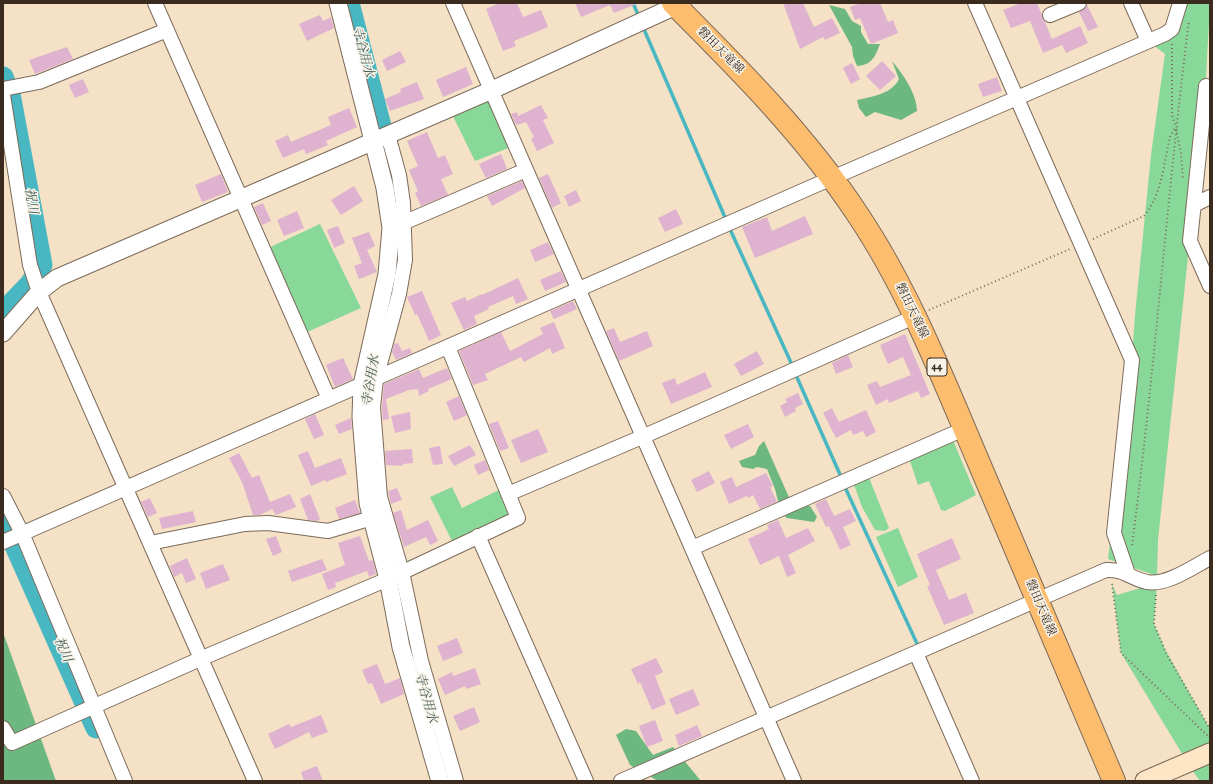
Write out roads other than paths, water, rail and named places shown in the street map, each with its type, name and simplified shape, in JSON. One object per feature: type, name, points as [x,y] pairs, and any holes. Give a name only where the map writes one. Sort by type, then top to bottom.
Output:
[{"type":"main road","name":"磐田天竜線","points":[[677,4],[764,95],[832,178],[864,224],[914,317],[964,429],[1114,781]]},
{"type":"main road","points":[[1145,781],[1210,753]]},
{"type":"street","points":[[155,3],[329,399]]},
{"type":"street","points":[[338,3],[372,142],[385,188],[398,225]]},
{"type":"street","points":[[453,3],[794,781]]},
{"type":"street","points":[[975,3],[1132,360],[1114,533],[1128,574]]},
{"type":"street","points":[[1050,15],[1079,3]]},
{"type":"street","points":[[1131,3],[1148,41]]},
{"type":"street","points":[[3,542],[1017,97],[1148,41],[1172,29],[1180,3]]},
{"type":"street","points":[[3,333],[39,292],[57,278],[492,90],[677,4]]},
{"type":"street","points":[[3,89],[39,82],[167,30]]},
{"type":"street","points":[[1206,86],[1190,241],[1210,286]]},
{"type":"street","points":[[3,95],[30,265],[39,292],[255,781]]},
{"type":"street","points":[[388,135],[398,175],[398,225],[387,274],[369,382],[361,417],[368,503],[372,518],[395,576],[456,781]]},
{"type":"street","points":[[398,225],[526,170]]},
{"type":"street","points":[[1194,205],[1210,197]]},
{"type":"street","points":[[508,494],[642,437],[914,317]]},
{"type":"street","points":[[3,728],[12,742],[200,659],[395,576],[518,518],[448,347]]},
{"type":"street","points":[[369,382],[374,415],[380,497],[395,576],[401,647],[440,781]]},
{"type":"street","points":[[692,548],[964,429]]},
{"type":"street","points":[[3,496],[22,533],[93,706],[126,781]]},
{"type":"street","points":[[150,543],[244,524],[268,523],[328,531],[372,518]]},
{"type":"street","points":[[478,536],[586,781]]},
{"type":"street","points":[[621,781],[766,716],[1106,570],[1118,570],[1146,582],[1161,583],[1210,558]]},
{"type":"street","points":[[916,652],[972,781]]},
{"type":"waterway","name":"寺谷用水","points":[[349,3],[389,157]]},
{"type":"waterway","points":[[633,3],[639,17]]},
{"type":"waterway","points":[[643,27],[727,222]]},
{"type":"waterway","name":"祝川","points":[[3,77],[10,94],[42,265],[30,284],[3,312]]},
{"type":"waterway","name":"寺谷用水","points":[[384,326],[396,269],[398,225]]},
{"type":"waterway","points":[[729,227],[793,367]]},
{"type":"waterway","points":[[795,373],[842,479]]},
{"type":"waterway","points":[[844,485],[919,648]]},
{"type":"waterway","name":"祝川","points":[[3,519],[96,728]]},
{"type":"waterway","name":"寺谷用水","points":[[396,580],[414,661]]}]
